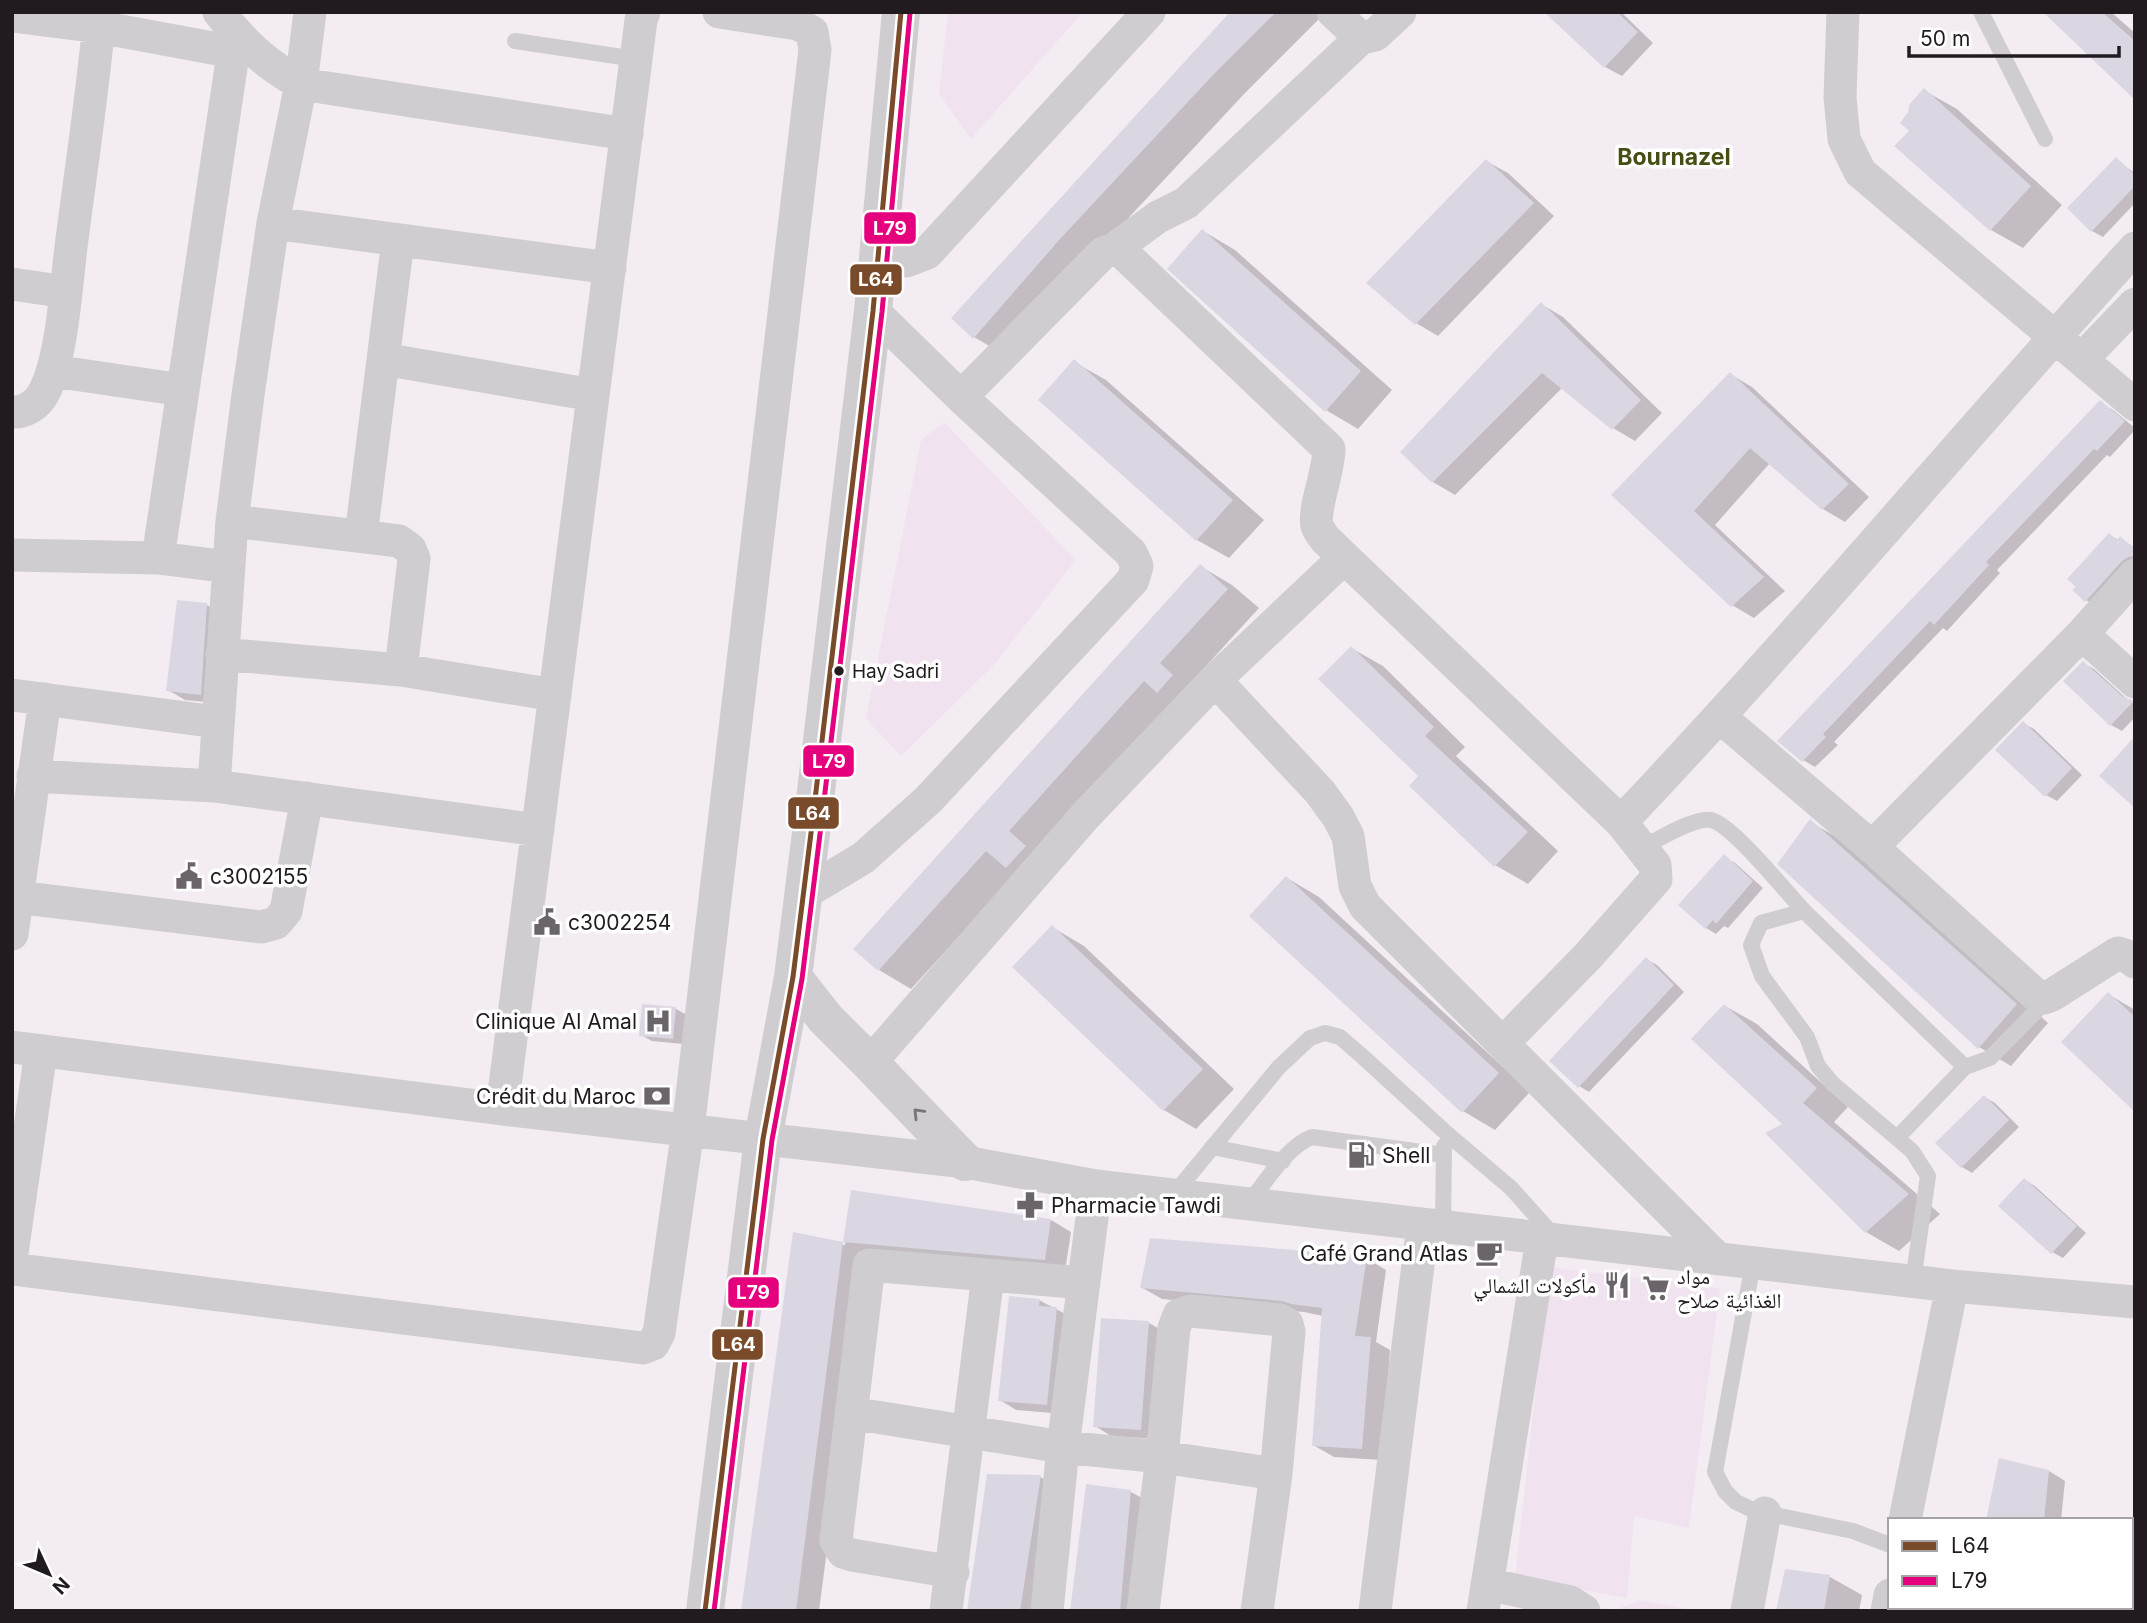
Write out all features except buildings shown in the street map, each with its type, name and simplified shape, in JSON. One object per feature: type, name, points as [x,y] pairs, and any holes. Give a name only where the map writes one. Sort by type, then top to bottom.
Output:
[{"type":"street","points":[[214,786],[232,521],[273,223],[301,85],[310,12]]},
{"type":"street","points":[[502,1109],[644,12]]},
{"type":"street","points":[[12,1269],[643,1348],[653,1344],[659,1333],[688,1129],[815,50],[812,32],[798,24],[719,12]]},
{"type":"street","points":[[705,1611],[763,1139],[793,977],[873,311],[901,12]]},
{"type":"street","points":[[878,260],[906,261],[927,253],[1149,12]]},
{"type":"street","points":[[1333,12],[1361,38]]},
{"type":"street","points":[[961,397],[1103,253],[1114,249],[1158,217],[1186,203],[1361,38],[1375,35],[1400,12]]},
{"type":"street","points":[[1843,12],[1840,97],[1844,139],[1860,172],[2135,405]]},
{"type":"street","points":[[12,16],[99,20],[230,33],[269,65],[301,85],[627,134]]},
{"type":"street","points":[[12,412],[18,413],[33,406],[42,397],[53,371],[66,292],[99,20]]},
{"type":"street","points":[[158,558],[230,33]]},
{"type":"street","points":[[273,223],[610,268]]},
{"type":"street","points":[[361,536],[398,240]]},
{"type":"street","points":[[1621,822],[1720,717],[2055,335],[2135,248]]},
{"type":"street","points":[[1114,249],[1123,253],[1329,449],[1329,463],[1316,517],[1318,528],[1343,558],[1621,822],[1655,865],[1656,879],[1588,956],[1503,1043]]},
{"type":"street","points":[[12,284],[66,292]]},
{"type":"street","points":[[2082,359],[2135,304]]},
{"type":"street","points":[[803,894],[863,858],[928,800],[1133,580],[1137,566],[1131,553],[961,397],[873,311]]},
{"type":"street","points":[[383,359],[593,395]]},
{"type":"street","points":[[53,371],[183,390]]},
{"type":"street","points":[[232,521],[399,541],[410,549],[414,559],[401,670]]},
{"type":"street","points":[[12,555],[158,558],[229,567]]},
{"type":"street","points":[[870,1063],[1086,815],[1215,680],[1343,558]]},
{"type":"street","points":[[1872,847],[2082,634],[2135,575]]},
{"type":"street","points":[[2082,634],[2135,681]]},
{"type":"street","points":[[222,654],[401,670],[555,695]]},
{"type":"street","points":[[1215,680],[1320,792],[1338,817],[1348,836],[1355,886],[1365,906],[1718,1259]]},
{"type":"street","points":[[12,695],[217,722]]},
{"type":"street","points":[[12,934],[45,699]]},
{"type":"street","points":[[1720,717],[1872,847],[2037,996],[2044,998],[2052,995],[2118,953],[2135,962]]},
{"type":"street","points":[[33,776],[214,786],[538,830]]},
{"type":"street","points":[[17,897],[261,927],[276,923],[286,911],[307,798]]},
{"type":"street","points":[[793,977],[824,1018],[965,1162]]},
{"type":"street","points":[[12,1253],[27,1049],[502,1109],[965,1162],[1096,1186],[1952,1286],[2135,1302]]},
{"type":"street","points":[[1047,1611],[1063,1447],[1096,1186]]},
{"type":"street","points":[[1375,1611],[1433,1226]]},
{"type":"street","points":[[1550,1240],[1485,1597],[1570,1602],[1584,1611]]},
{"type":"street","points":[[953,1572],[843,1552],[836,1541],[869,1265],[1084,1283]]},
{"type":"street","points":[[946,1611],[953,1572],[988,1275]]},
{"type":"street","points":[[1905,1518],[1952,1286]]},
{"type":"street","points":[[1143,1611],[1162,1457],[1174,1328],[1179,1315],[1191,1311],[1280,1320],[1287,1324],[1289,1332],[1276,1474],[1257,1611]]},
{"type":"street","points":[[851,1413],[1063,1447],[1162,1457],[1276,1474]]},
{"type":"street","points":[[1747,1611],[1765,1513]]},
{"type":"lane","points":[[1981,12],[2045,139]]},
{"type":"lane","points":[[515,41],[636,59]]},
{"type":"lane","points":[[1641,848],[1692,823],[1710,820],[1728,828],[1804,911],[1965,1066]]},
{"type":"lane","points":[[1804,911],[1761,923],[1751,945],[1762,976],[1807,1037],[1818,1066],[1832,1083],[1912,1151],[1928,1176],[1913,1281]]},
{"type":"lane","points":[[1897,1138],[1965,1066],[1990,1058],[2052,995]]},
{"type":"lane","points":[[1173,1195],[1279,1067],[1310,1038],[1325,1033],[1340,1037],[1511,1188],[1550,1240]]},
{"type":"lane","points":[[1433,1226],[1444,1154],[1444,1131]]},
{"type":"lane","points":[[1248,1204],[1302,1141],[1312,1137],[1444,1154]]},
{"type":"lane","points":[[1212,1147],[1283,1161]]},
{"type":"lane","points":[[1753,1263],[1715,1472],[1725,1492],[1736,1502],[1755,1511],[1853,1531],[1888,1544]]},
{"type":"shaded area","points":[[948,12],[1083,12],[971,139],[939,94]]},
{"type":"shaded area","points":[[944,422],[1076,560],[993,666],[901,756],[866,719],[921,440]]},
{"type":"shaded area","points":[[1549,1267],[1720,1288],[1689,1528],[1634,1516],[1627,1598],[1515,1578]]},
{"type":"shaded area","points":[[1641,1600],[1695,1611],[1612,1611]]},
{"type":"transit line","name":"L64","points":[[705,1611],[763,1139],[793,977],[812,825],[873,311],[901,12]]},
{"type":"transit line","name":"L79","points":[[714,1611],[772,1140],[802,979],[821,826],[882,312],[910,13]]},
{"type":"place","name":"Hay Sadri","points":[[839,671]]},
{"type":"place","name":"c3002155","points":[[189,876]]},
{"type":"place","name":"c3002254","points":[[547,922]]},
{"type":"place","name":"Clinique Al Amal","points":[[658,1021]]},
{"type":"place","name":"Crédit du Maroc","points":[[657,1096]]},
{"type":"place","name":"Shell","points":[[1361,1155]]},
{"type":"place","name":"Pharmacie Tawdi","points":[[1030,1205]]},
{"type":"place","name":"Café Grand Atlas","points":[[1489,1253]]},
{"type":"place","name":"مأكولات الشمالي","points":[[1617,1285]]},
{"type":"place","name":"مواد الغذائية صلاح","points":[[1656,1288]]},
{"type":"district","name":"Bournazel","points":[[1674,157]]}]
